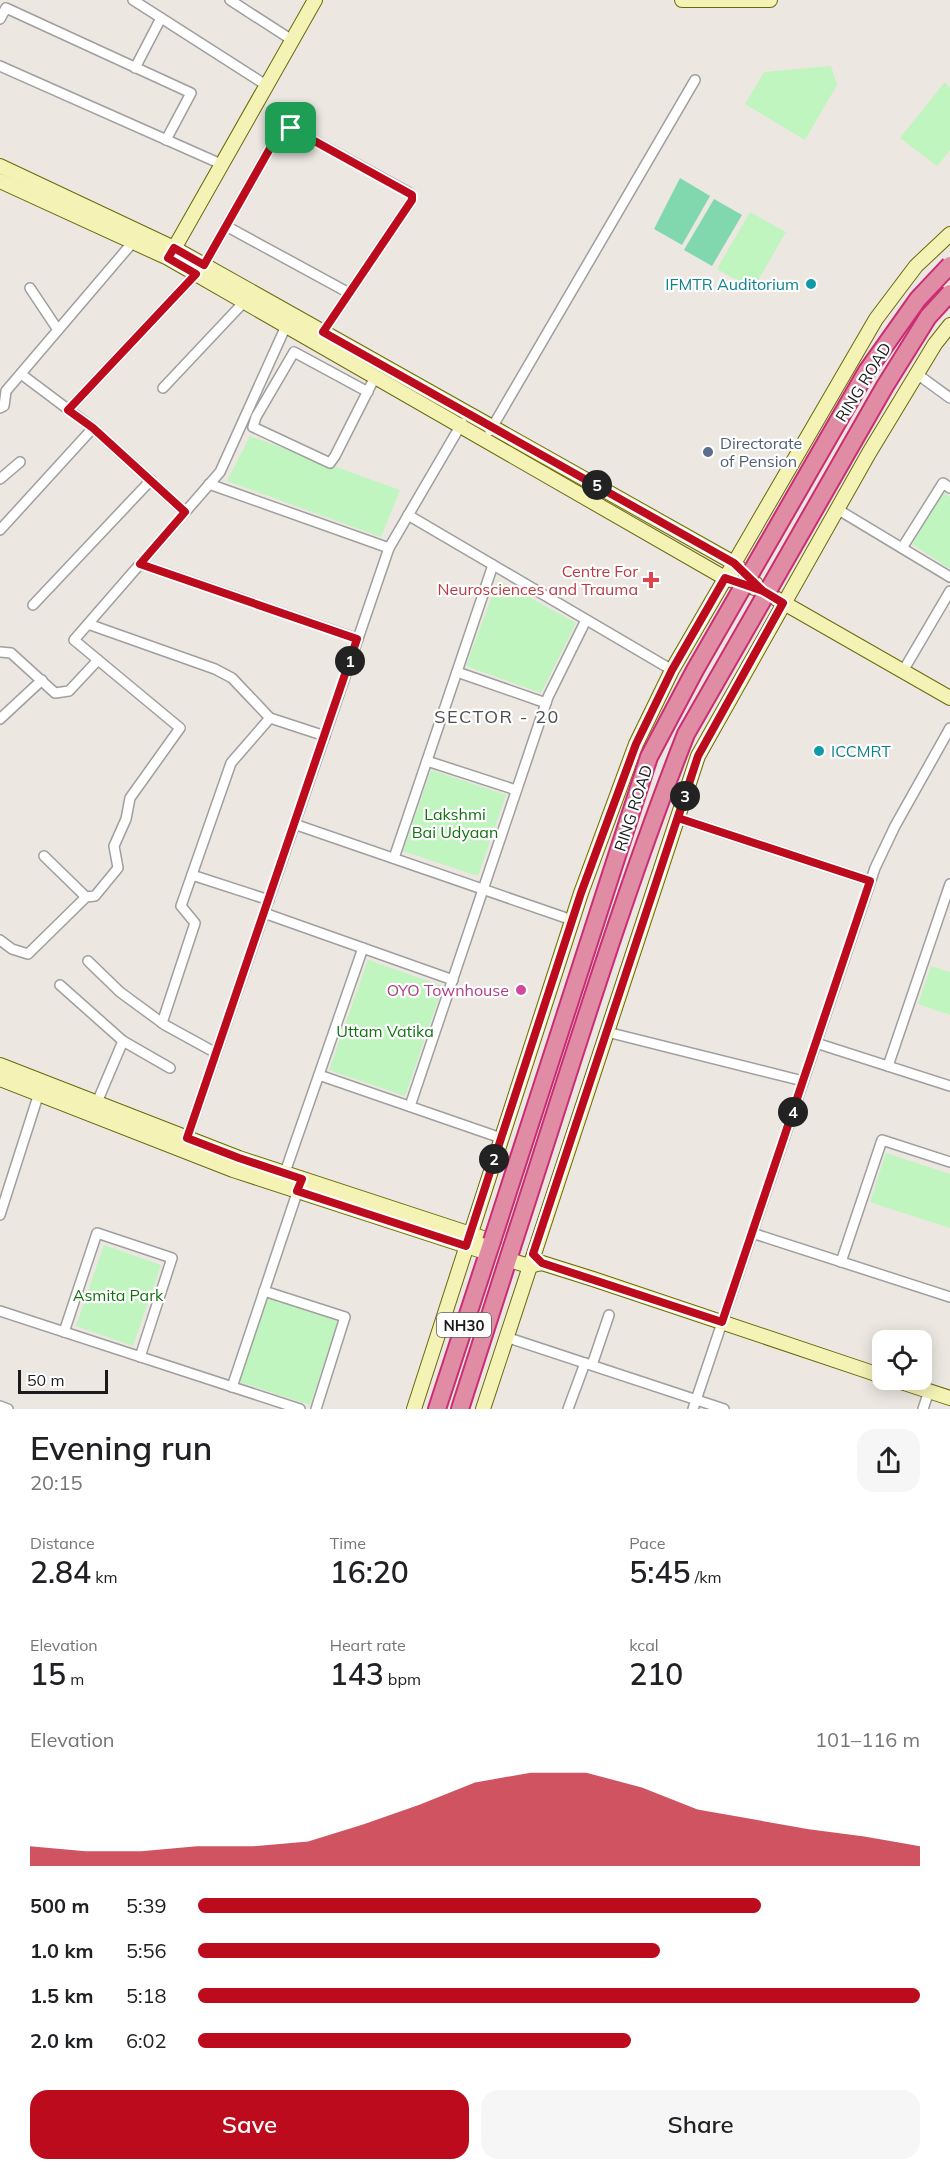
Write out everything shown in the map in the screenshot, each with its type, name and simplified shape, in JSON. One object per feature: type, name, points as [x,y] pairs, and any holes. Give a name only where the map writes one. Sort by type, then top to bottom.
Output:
[{"type":"highway","name":"RING ROAD","points":[[437,1409],[649,757],[701,660],[867,371],[918,299],[950,265]]},
{"type":"highway","name":"RING ROAD","points":[[460,1409],[590,1006],[686,734],[885,386],[928,317],[950,293]]},
{"type":"street","points":[[133,0],[266,85]]},
{"type":"street","points":[[230,0],[292,40]]},
{"type":"street","points":[[171,253],[315,0]]},
{"type":"street","points":[[682,0],[770,0]]},
{"type":"street","points":[[0,19],[6,8],[191,93],[166,140]]},
{"type":"street","points":[[135,68],[161,18]]},
{"type":"street","points":[[0,66],[221,165]]},
{"type":"street","points":[[485,440],[695,80]]},
{"type":"street","points":[[68,410],[200,270],[281,129],[285,127],[291,128],[412,195],[412,200],[323,332]]},
{"type":"street","points":[[0,166],[323,332],[734,563],[763,591]]},
{"type":"street","points":[[0,181],[132,242],[171,253]]},
{"type":"street","points":[[226,226],[349,293]]},
{"type":"street","name":"RING ROAD","points":[[414,1409],[573,920],[636,744],[672,670],[876,319],[916,266],[950,234]]},
{"type":"street","points":[[0,408],[3,406],[3,393],[132,242]]},
{"type":"street","points":[[200,270],[244,302],[725,578],[763,591],[950,698]]},
{"type":"street","points":[[30,288],[58,330]]},
{"type":"street","points":[[163,388],[244,302]]},
{"type":"street","points":[[483,1409],[506,1337],[535,1261],[607,1032],[698,756],[837,509],[916,374],[950,325]]},
{"type":"street","points":[[0,940],[12,949],[28,954],[86,897],[95,896],[118,868],[114,846],[126,819],[130,798],[180,728],[74,640],[220,472],[286,326]]},
{"type":"street","points":[[368,392],[294,352],[256,417],[254,427],[330,463],[335,456],[368,392],[375,377]]},
{"type":"street","points":[[21,374],[93,428],[185,512]]},
{"type":"street","points":[[916,374],[950,398]]},
{"type":"street","points":[[185,1144],[389,548],[468,413]]},
{"type":"street","points":[[0,530],[93,428]]},
{"type":"street","points":[[0,479],[20,462]]},
{"type":"street","points":[[33,605],[151,480]]},
{"type":"street","points":[[902,548],[943,483],[950,488]]},
{"type":"street","points":[[209,484],[389,548]]},
{"type":"street","points":[[837,509],[950,578]]},
{"type":"street","points":[[408,515],[672,670]]},
{"type":"street","points":[[140,564],[357,639]]},
{"type":"street","points":[[394,858],[493,565]]},
{"type":"street","points":[[903,671],[950,591]]},
{"type":"street","points":[[411,1106],[546,703],[586,620]]},
{"type":"street","points":[[88,624],[215,669],[232,678],[270,718],[325,736]]},
{"type":"street","points":[[0,652],[11,653],[55,693],[69,691],[98,660]]},
{"type":"street","points":[[457,672],[546,703]]},
{"type":"street","points":[[0,719],[42,680]]},
{"type":"street","points":[[162,1023],[195,923],[181,906],[231,763],[270,718]]},
{"type":"street","points":[[694,1404],[870,881],[895,826],[950,728]]},
{"type":"street","points":[[427,761],[516,790]]},
{"type":"street","points":[[678,818],[870,881]]},
{"type":"street","points":[[294,824],[573,920]]},
{"type":"street","points":[[44,856],[86,897]]},
{"type":"street","points":[[192,875],[268,900]]},
{"type":"street","points":[[888,1066],[950,884]]},
{"type":"street","points":[[264,913],[453,980]]},
{"type":"street","points":[[283,1179],[363,948]]},
{"type":"street","points":[[88,961],[120,992],[162,1023],[216,1053]]},
{"type":"street","points":[[60,985],[123,1041],[170,1068]]},
{"type":"street","points":[[607,1032],[803,1081]]},
{"type":"street","points":[[94,1109],[123,1041]]},
{"type":"street","points":[[816,1043],[950,1086]]},
{"type":"street","points":[[0,1065],[41,1088],[185,1144],[300,1185],[490,1247]]},
{"type":"street","points":[[319,1075],[501,1138]]},
{"type":"street","points":[[0,1079],[41,1088]]},
{"type":"street","points":[[0,1215],[41,1088]]},
{"type":"street","points":[[842,1262],[882,1140],[950,1162]]},
{"type":"street","points":[[232,1387],[300,1185]]},
{"type":"street","points":[[64,1332],[97,1233],[172,1258],[140,1357]]},
{"type":"street","points":[[752,1233],[950,1297]]},
{"type":"street","points":[[510,1254],[872,1373]]},
{"type":"street","points":[[264,1291],[345,1317],[316,1409]]},
{"type":"street","points":[[0,1311],[300,1409]]},
{"type":"street","points":[[568,1409],[609,1315]]},
{"type":"street","points":[[506,1337],[588,1364],[694,1404],[724,1409]]},
{"type":"street","points":[[926,1390],[950,1398]]},
{"type":"street","points":[[923,1409],[929,1391]]},
{"type":"street","points":[[0,1406],[8,1409]]},
{"type":"green space","points":[[831,66],[837,85],[805,140],[745,104],[764,72]]},
{"type":"green space","points":[[945,82],[950,88],[950,150],[937,166],[900,138]]},
{"type":"green space","points":[[680,178],[710,196],[682,245],[654,229]]},
{"type":"green space","points":[[714,199],[742,215],[712,266],[684,250]]},
{"type":"green space","points":[[750,212],[786,232],[753,289],[717,269]]},
{"type":"green space","points":[[250,436],[400,490],[381,537],[227,481]]},
{"type":"green space","points":[[943,492],[950,497],[950,569],[912,544]]},
{"type":"green space","points":[[498,580],[576,623],[541,693],[466,666]]},
{"type":"green space","name":"Lakshmi Bai Udyaan","points":[[431,770],[506,795],[478,876],[403,851]]},
{"type":"green space","name":"Uttam Vatika","points":[[368,960],[443,986],[405,1096],[329,1070]]},
{"type":"green space","points":[[931,966],[950,972],[950,1015],[918,1004]]},
{"type":"green space","points":[[886,1153],[950,1174],[950,1228],[870,1202]]},
{"type":"green space","name":"Asmita Park","points":[[104,1245],[161,1265],[133,1346],[76,1326]]},
{"type":"green space","points":[[267,1298],[338,1321],[310,1405],[239,1382]]},
{"type":"place","name":"IFMTR Auditorium","points":[[811,284]]},
{"type":"place","name":"Directorate of Pension","points":[[708,452]]},
{"type":"place","name":"Centre For Neurosciences and Trauma","points":[[651,580]]},
{"type":"place","name":"ICCMRT","points":[[819,751]]},
{"type":"place","name":"OYO Townhouse","points":[[521,990]]},
{"type":"district","name":"SECTOR - 20","points":[[497,716]]},
{"type":"route","points":[[291,128],[281,129],[204,265],[174,248],[168,258],[196,274],[68,410],[93,428],[185,512],[140,564],[357,639],[187,1138],[302,1179],[297,1191],[466,1246],[581,893],[636,744],[672,670],[725,578],[763,591],[783,603],[698,756],[533,1254],[542,1263],[722,1322],[870,881],[678,818],[698,756],[741,680],[783,603],[763,591],[734,563],[323,332],[412,200],[412,195],[291,128]]}]
